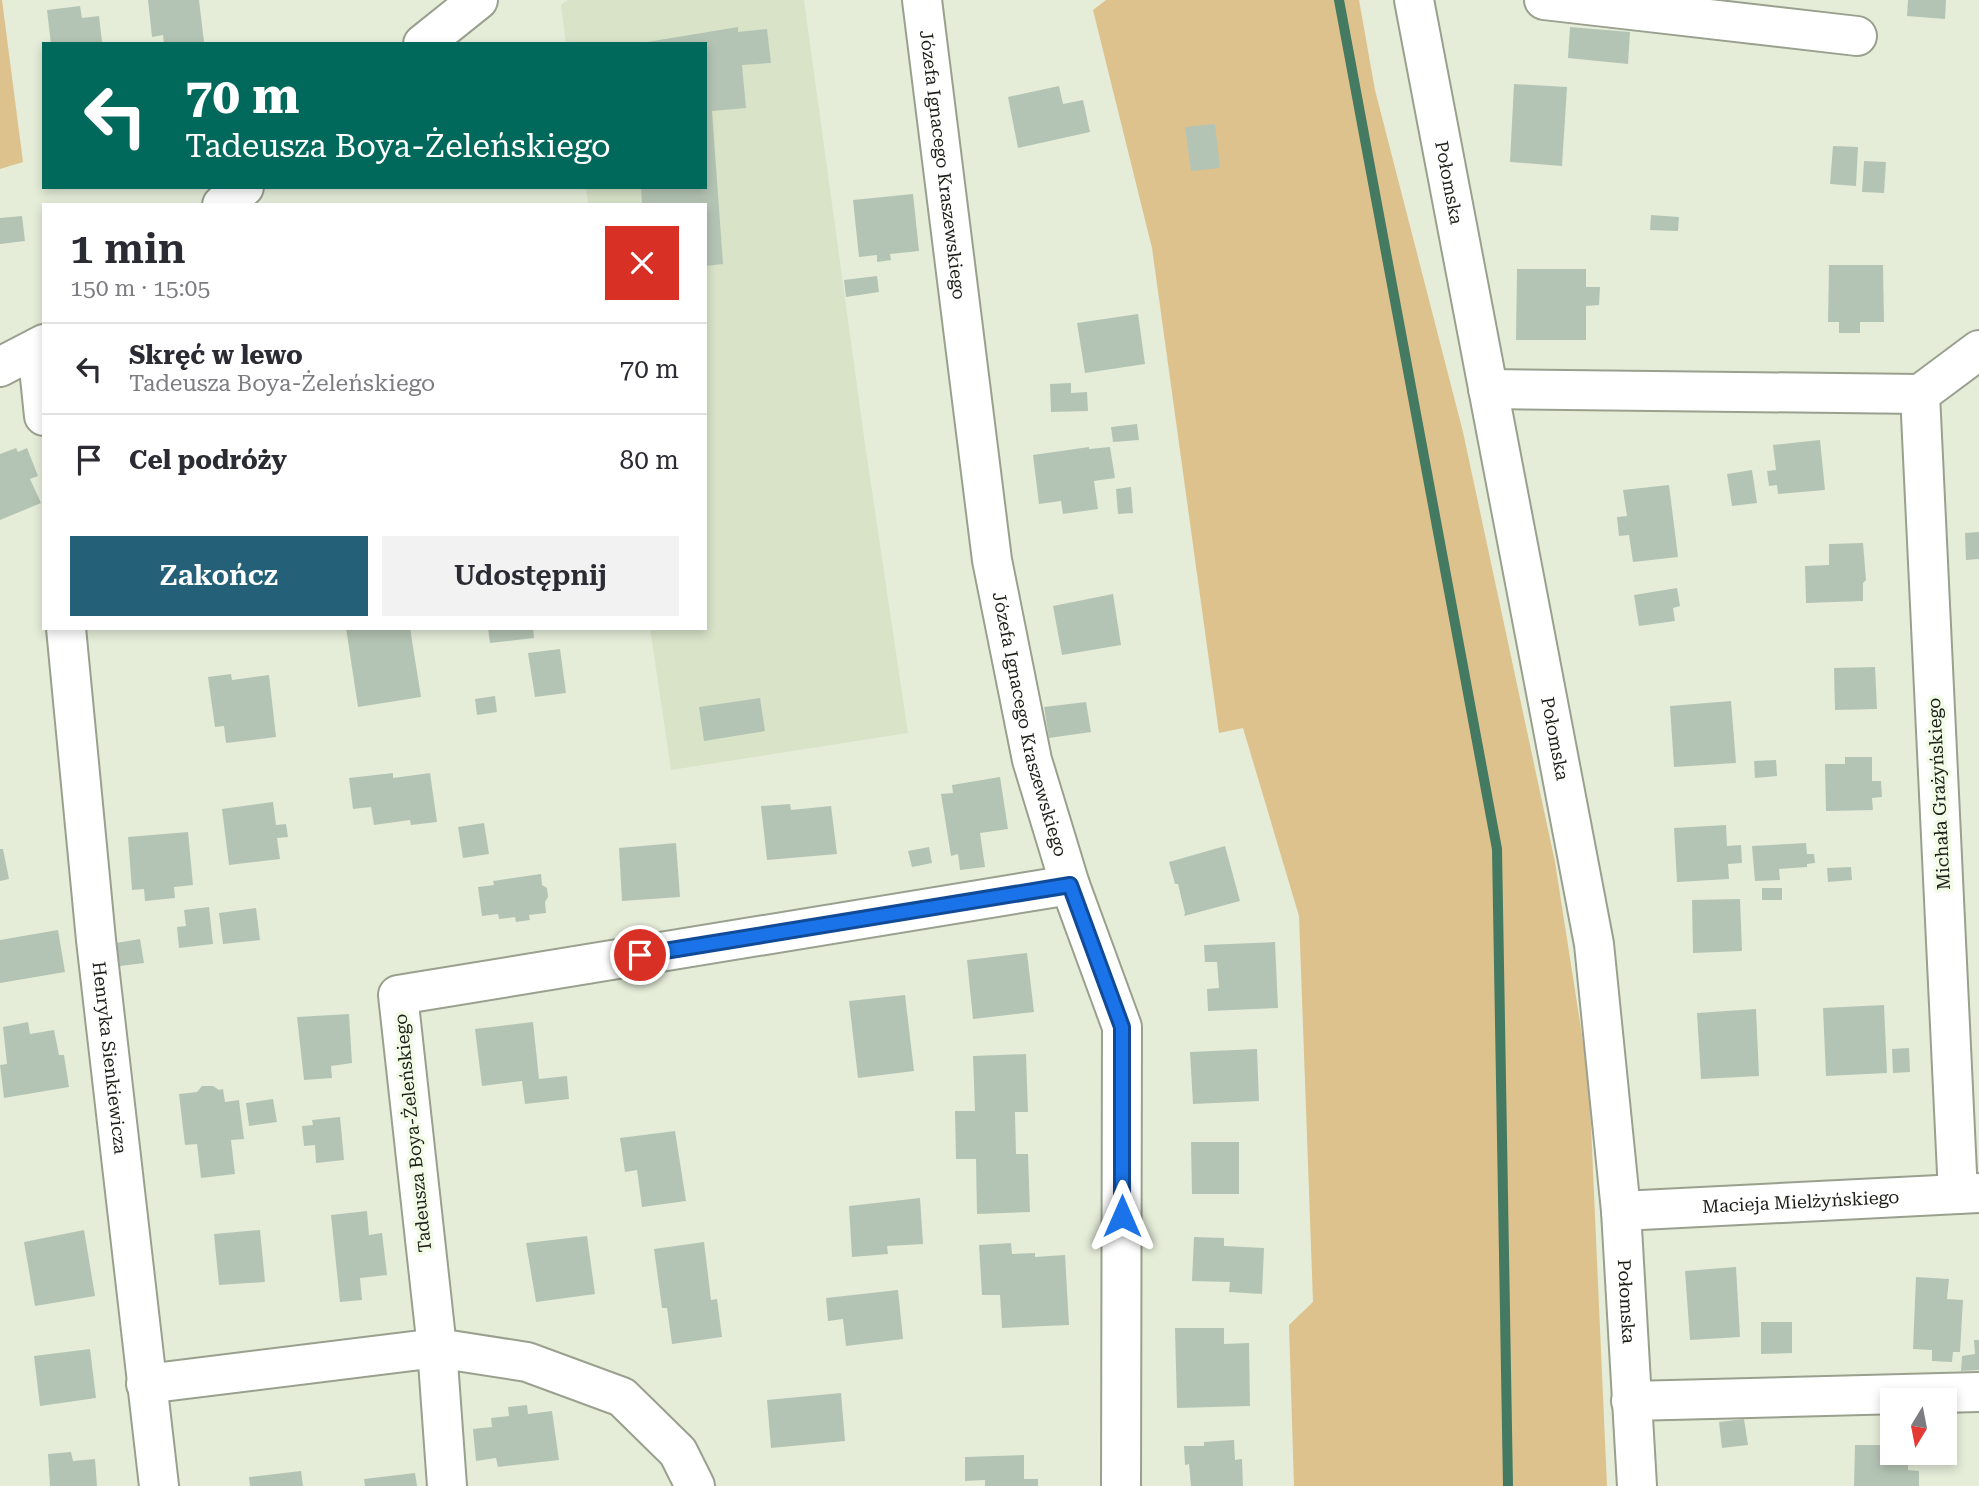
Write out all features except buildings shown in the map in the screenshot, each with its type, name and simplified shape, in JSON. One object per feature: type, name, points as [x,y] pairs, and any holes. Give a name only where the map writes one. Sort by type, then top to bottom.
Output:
[{"type":"street","points":[[426,42],[478,0]]},
{"type":"street","name":"Józefa Ignacego Kraszewskiego","points":[[922,0],[992,560],[1032,760],[1070,885],[1122,1027],[1121,1486]]},
{"type":"street","name":"Połomska","points":[[1414,0],[1594,944],[1621,1210],[1637,1486]]},
{"type":"street","points":[[1544,0],[1716,10],[1857,36]]},
{"type":"street","points":[[224,203],[242,189]]},
{"type":"street","points":[[0,367],[40,346],[42,380]]},
{"type":"street","points":[[1488,389],[1920,394],[1979,351]]},
{"type":"street","name":"Michała Grażyńskiego","points":[[1920,394],[1968,1194]]},
{"type":"street","name":"Henryka Sienkiewicza","points":[[66,630],[96,940],[159,1486]]},
{"type":"street","name":"Tadeusza Boya-Żeleńskiego","points":[[437,1348],[398,995],[1070,885]]},
{"type":"street","name":"Macieja Mielżyńskiego","points":[[1621,1210],[1968,1194]]},
{"type":"street","points":[[146,1384],[437,1348],[527,1362],[622,1397],[678,1452],[695,1486]]},
{"type":"street","points":[[437,1348],[447,1486]]},
{"type":"street","points":[[1631,1401],[1979,1392]]},
{"type":"shaded area","points":[[0,0],[23,162],[0,169]]},
{"type":"shaded area","points":[[568,0],[804,0],[908,733],[671,770],[650,630],[707,630],[707,203],[588,203],[586,189],[707,189],[707,42],[566,42],[561,5]]},
{"type":"shaded area","points":[[1106,0],[1359,0],[1375,90],[1463,432],[1555,862],[1589,1080],[1607,1486],[1294,1486],[1289,1325],[1313,1302],[1299,916],[1243,728],[1219,733],[1152,248],[1093,10]]},
{"type":"waterway","points":[[1339,0],[1497,849],[1508,1486]]},
{"type":"route","points":[[640,955],[1070,885],[1122,1027],[1122,1216]]}]
